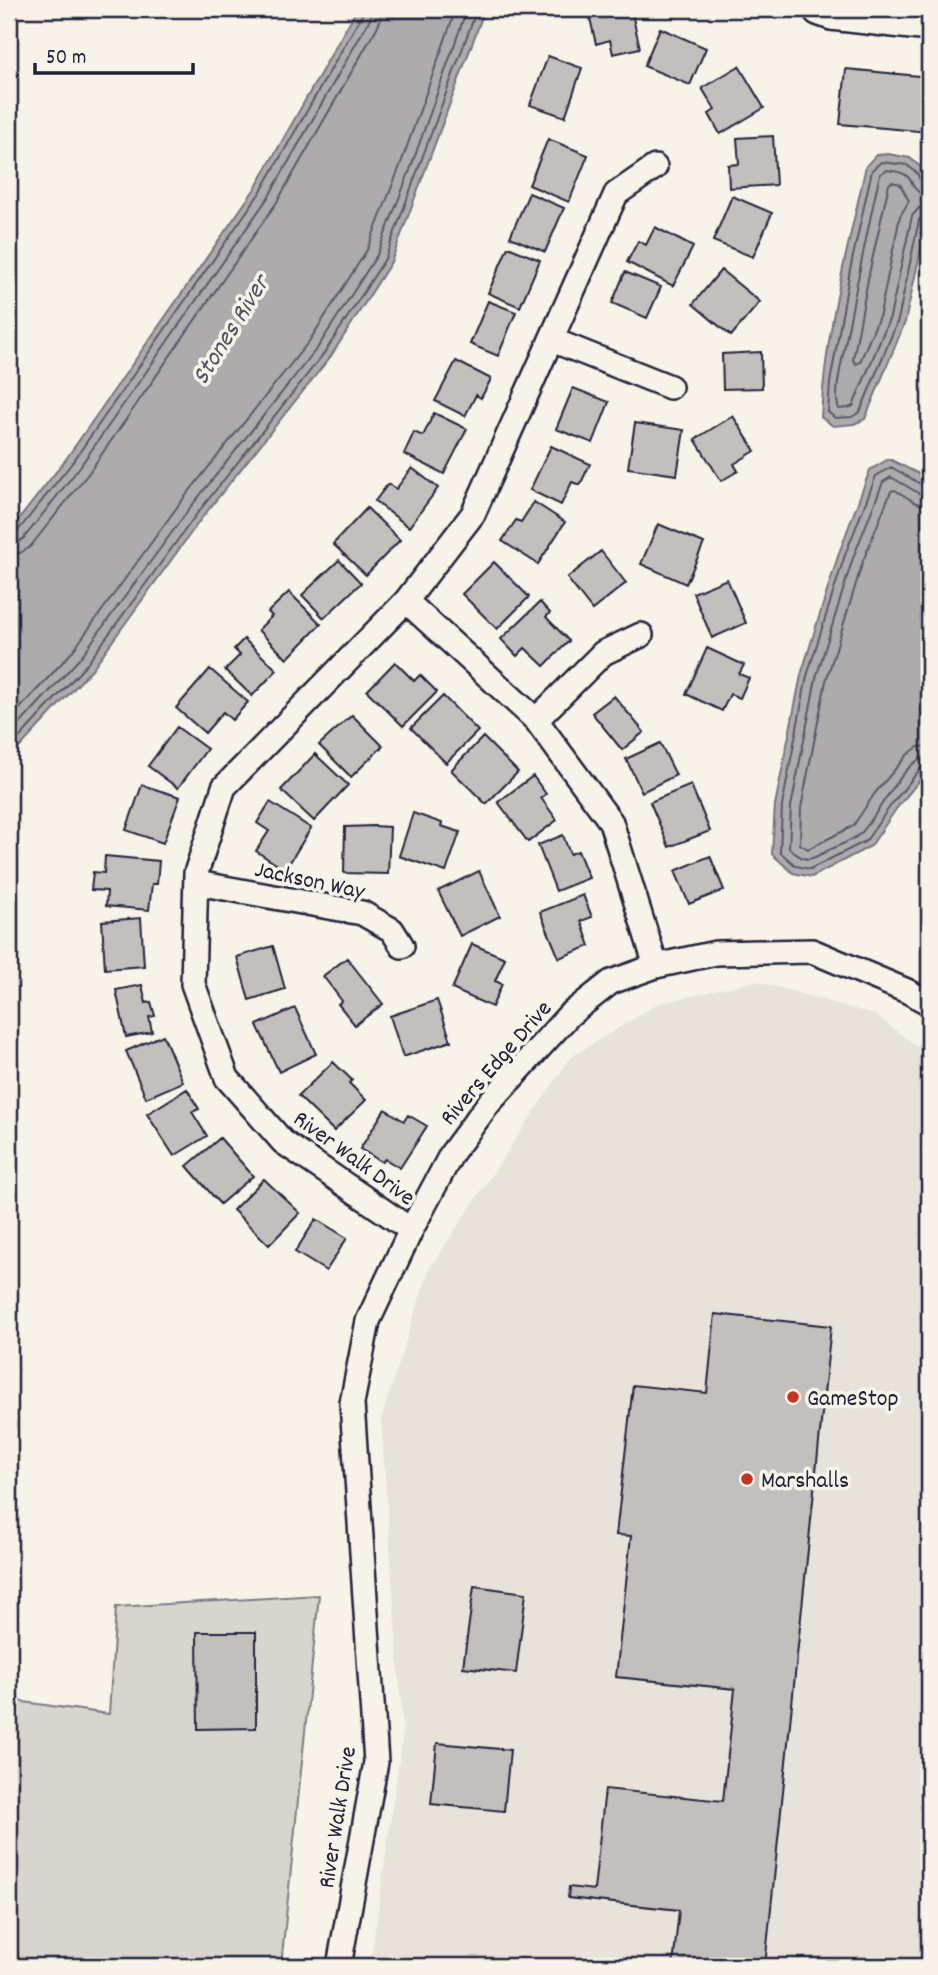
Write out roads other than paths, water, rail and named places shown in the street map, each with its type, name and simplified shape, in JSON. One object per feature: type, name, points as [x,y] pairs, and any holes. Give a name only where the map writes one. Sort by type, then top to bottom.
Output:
[{"type":"street","points":[[814,9],[817,13],[831,18],[929,29]]},
{"type":"street","points":[[655,167],[616,194],[552,340],[670,387]]},
{"type":"street","name":"River Walk Drive","points":[[338,1966],[376,1762],[352,1403],[368,1321],[411,1230],[283,1142],[227,1078],[192,984],[196,873],[224,787],[406,601],[473,514],[552,340]]},
{"type":"street","points":[[406,601],[536,720],[611,822],[656,966]]},
{"type":"street","points":[[536,720],[603,653],[641,635]]},
{"type":"street","name":"Jackson Way","points":[[197,883],[362,913],[392,930],[402,946]]},
{"type":"street","name":"Rivers Edge Drive","points":[[411,1230],[452,1153],[489,1103],[569,1015],[611,982],[656,966],[716,953],[812,951],[929,1003]]},
{"type":"water","name":"Stones River","points":[[357,9],[485,9],[391,262],[331,356],[201,519],[92,669],[9,759],[9,532],[66,459],[256,187]]},
{"type":"water","points":[[876,155],[910,158],[923,169],[929,191],[925,231],[905,322],[865,419],[854,424],[833,426],[821,417],[827,353],[838,290],[866,166]]},
{"type":"water","points":[[889,459],[925,477],[929,484],[929,769],[896,809],[871,846],[812,877],[793,873],[772,854],[775,805],[801,675],[839,553],[870,470]]},
{"type":"place","name":"GameStop","points":[[793,1397]]},
{"type":"place","name":"Marshalls","points":[[747,1479]]}]
